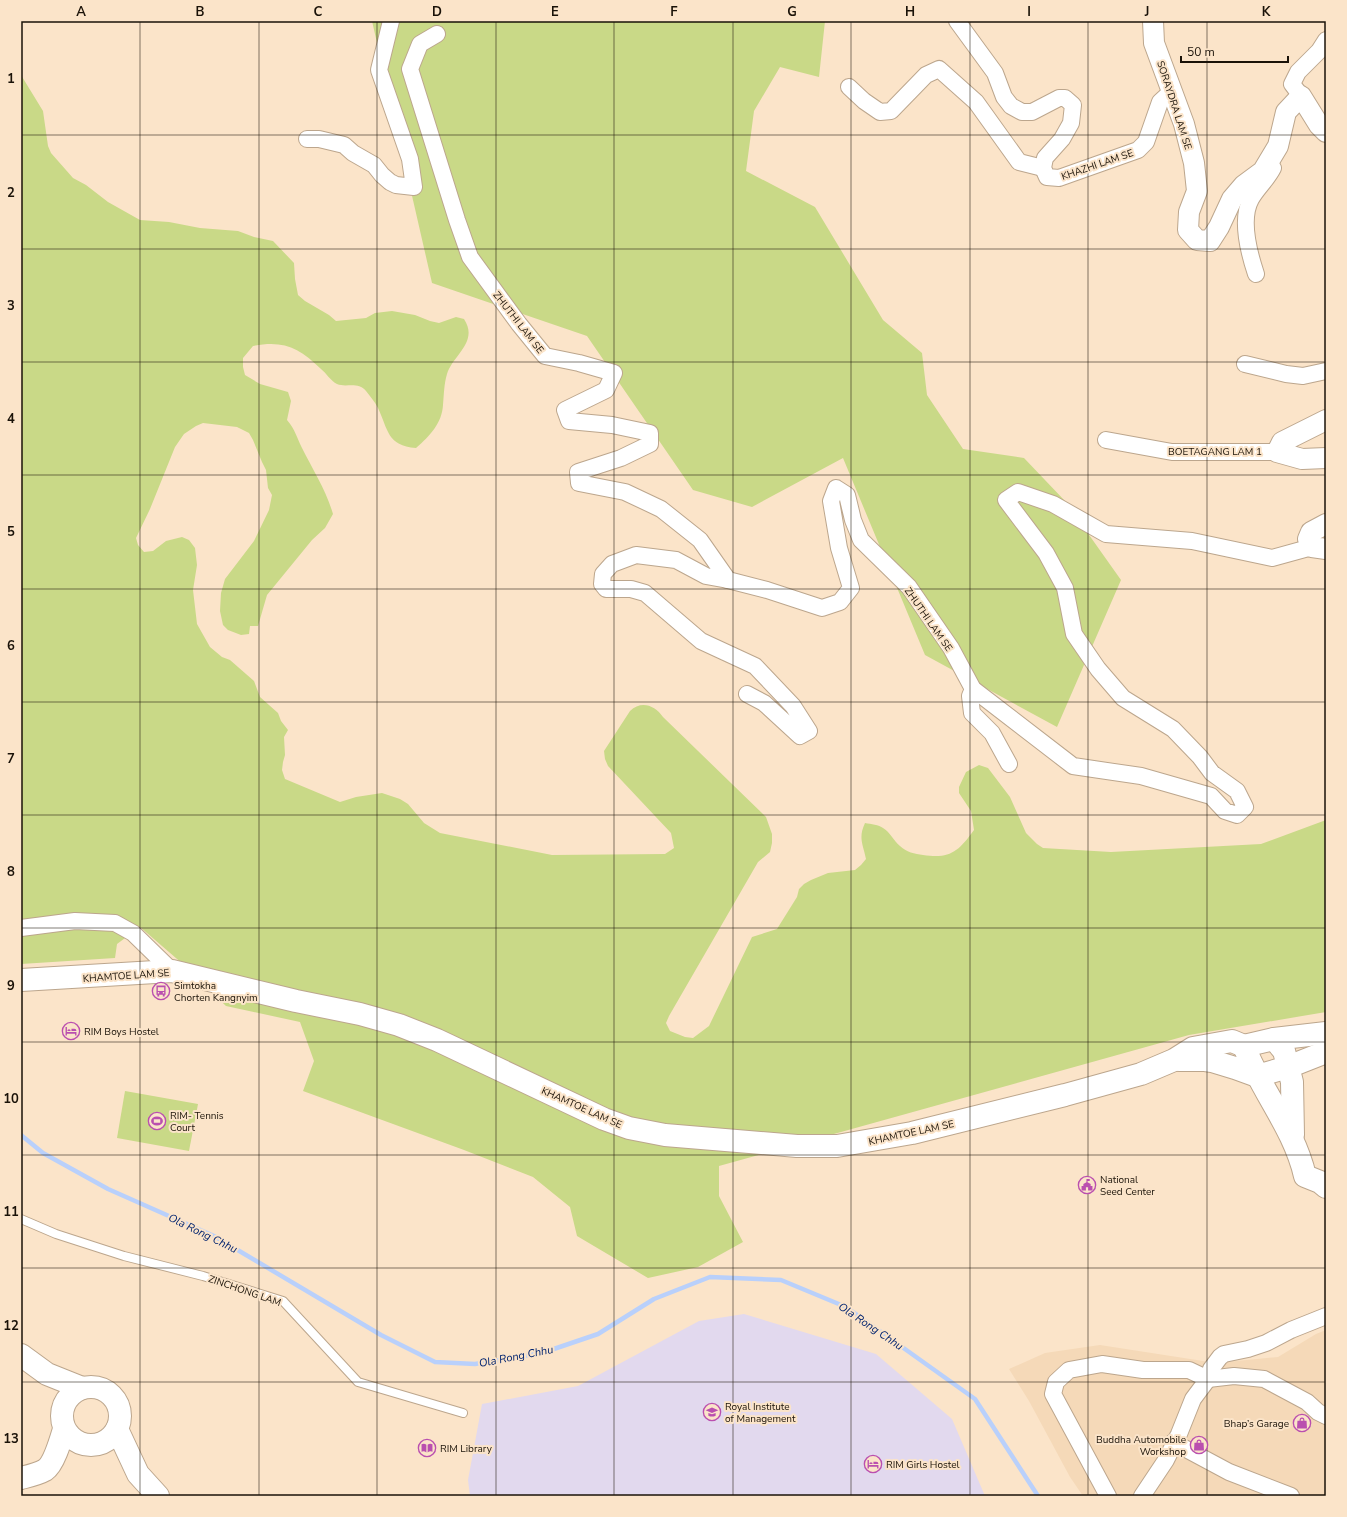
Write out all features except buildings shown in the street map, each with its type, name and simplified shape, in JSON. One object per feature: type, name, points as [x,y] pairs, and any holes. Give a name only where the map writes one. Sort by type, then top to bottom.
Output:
[{"type":"main road","name":"KHAMTOE LAM SE","points":[[21,980],[172,971],[296,1001],[360,1014],[399,1025],[437,1040],[604,1119],[629,1128],[665,1135],[797,1146],[837,1146],[912,1133],[1065,1095],[1141,1074],[1174,1060],[1193,1048],[1232,1041],[1244,1046]]},
{"type":"main road","points":[[1326,1033],[1274,1039],[1244,1046],[1257,1076],[1293,1138],[1302,1161],[1305,1176],[1320,1182],[1326,1187]]},
{"type":"main road","points":[[1274,1039],[1284,1051],[1292,1082],[1293,1138]]},
{"type":"main road","points":[[1257,1076],[1326,1052]]},
{"type":"main road","name":"KHAMTOE LAM SE","points":[[1174,1060],[1205,1060],[1257,1076]]},
{"type":"main road","points":[[21,1355],[47,1374],[82,1388],[97,1388],[110,1394],[115,1400],[120,1415],[101,1439],[52,1461]]},
{"type":"main road","points":[[47,1374],[64,1403]]},
{"type":"main road","points":[[82,1388],[75,1392],[64,1403],[62,1412],[64,1429],[72,1439],[101,1439],[131,1459],[138,1474],[158,1496]]},
{"type":"main road","points":[[21,1478],[35,1475],[47,1469],[52,1461],[64,1429]]},
{"type":"street","points":[[307,139],[319,139],[344,145],[374,166],[382,176],[390,182],[396,185],[414,187],[410,159],[379,70],[390,21]]},
{"type":"street","points":[[849,87],[864,101],[880,112],[891,111],[926,76],[939,69],[976,102],[1019,162],[1043,168],[1045,158],[1062,139],[1071,123],[1073,105],[1065,98],[1059,98],[1032,112],[1022,112],[1011,106],[1004,97],[995,73],[957,21]]},
{"type":"street","name":"SORAYDRA LAM SE","points":[[1153,21],[1154,42],[1184,124],[1194,163],[1197,191],[1189,212],[1188,230],[1197,240],[1210,241],[1219,227],[1232,199],[1244,185],[1263,171],[1278,146],[1286,112],[1301,96]]},
{"type":"street","name":"ZHUTHI LAM SE","points":[[437,34],[420,44],[410,69],[456,220],[470,257],[519,324],[545,356],[579,363],[614,373],[606,390],[565,410],[569,421],[612,425],[650,433],[650,444],[621,458],[578,472],[579,483],[626,492],[661,509],[700,540],[728,580],[767,590],[822,608],[840,602],[851,588],[839,548],[831,501],[836,488],[847,495],[853,520],[861,540],[909,587],[951,648],[973,689],[1073,766],[1141,776],[1211,796],[1225,811],[1237,815],[1245,807],[1237,791],[1212,773],[1200,757],[1173,729],[1123,698],[1098,670],[1074,634],[1065,588],[1046,553],[1006,500],[1018,492],[1054,504],[1106,534],[1192,541],[1272,558],[1319,548]]},
{"type":"street","points":[[1326,40],[1319,51],[1298,72],[1292,84],[1319,125],[1326,132]]},
{"type":"street","name":"KHAZHI LAM SE","points":[[1043,168],[1047,178],[1059,178],[1138,150],[1146,142],[1160,102],[1172,91]]},
{"type":"street","points":[[1256,274],[1251,260],[1246,227],[1246,212],[1250,200],[1278,158],[1278,146]]},
{"type":"street","points":[[1246,364],[1286,374],[1303,376],[1326,371]]},
{"type":"street","points":[[1326,420],[1282,442],[1277,452],[1302,459],[1326,458]]},
{"type":"street","name":"BOETAGANG LAM 1","points":[[1106,440],[1172,452],[1277,452]]},
{"type":"street","points":[[1319,548],[1308,539],[1311,532],[1326,524]]},
{"type":"street","points":[[728,580],[706,576],[676,560],[636,555],[612,564],[603,574],[602,584],[606,589],[631,589],[645,593],[700,641],[755,666],[793,706],[809,731],[800,736],[764,703],[747,694]]},
{"type":"street","points":[[973,689],[970,696],[972,713],[992,733],[1009,764]]},
{"type":"street","points":[[21,928],[75,921],[115,924],[133,933],[172,971]]},
{"type":"street","points":[[1142,1496],[1166,1460],[1193,1400],[1208,1379],[1211,1369],[1220,1357],[1224,1354],[1248,1349],[1266,1343],[1291,1330],[1326,1316]]},
{"type":"street","points":[[1108,1496],[1052,1394],[1056,1382],[1069,1370],[1102,1364],[1143,1370],[1189,1370],[1208,1379],[1234,1376],[1264,1379],[1307,1402],[1318,1412],[1326,1416]]},
{"type":"street","points":[[1173,1442],[1229,1472],[1291,1496]]},
{"type":"lane","name":"ZINCHONG LAM","points":[[21,1218],[56,1234],[124,1256],[203,1276],[283,1301],[358,1382],[463,1413]]},
{"type":"shaded area","name":"Royal Institute of Management","points":[[744,1314],[876,1354],[952,1419],[985,1496],[470,1496],[468,1480],[482,1404],[578,1386],[699,1321]]},
{"type":"shaded area","points":[[1326,1330],[1326,1496],[1083,1496],[1070,1477],[1029,1401],[1009,1369],[1045,1353],[1100,1345],[1216,1363],[1278,1357],[1316,1334]]},
{"type":"green space","points":[[372,21],[825,21],[819,77],[780,67],[754,111],[746,171],[815,207],[883,320],[922,353],[927,395],[963,449],[1024,458],[1065,501],[1121,580],[1057,727],[925,655],[843,458],[752,507],[693,490],[587,336],[432,283]]},
{"type":"green space","points":[[21,75],[43,111],[48,146],[51,153],[73,178],[86,185],[108,202],[140,220],[169,222],[200,228],[238,231],[254,237],[273,241],[294,263],[298,295],[336,321],[366,318],[375,313],[392,311],[415,315],[439,323],[456,317],[464,319],[468,327],[469,335],[467,342],[447,374],[442,412],[438,423],[426,439],[416,448],[406,447],[394,440],[387,429],[377,406],[363,388],[356,385],[337,384],[313,362],[298,351],[282,345],[264,344],[253,346],[243,358],[245,375],[260,384],[288,392],[291,401],[287,420],[323,488],[333,514],[325,528],[312,540],[267,595],[258,626],[250,626],[249,634],[241,635],[228,630],[223,625],[220,611],[221,593],[225,579],[254,541],[269,510],[272,495],[268,488],[266,470],[249,433],[237,427],[203,423],[184,434],[175,447],[150,509],[136,538],[138,545],[144,552],[153,551],[166,541],[182,537],[189,540],[195,548],[197,565],[193,590],[197,624],[210,647],[222,657],[230,660],[254,681],[260,697],[278,713],[281,721],[288,730],[284,737],[285,755],[282,770],[285,779],[340,802],[356,797],[382,793],[400,799],[408,804],[424,823],[440,833],[552,855],[665,854],[674,848],[671,833],[608,766],[604,751],[630,711],[643,705],[648,705],[656,709],[766,817],[772,834],[770,852],[758,862],[666,1023],[670,1031],[685,1037],[693,1038],[709,1026],[752,937],[777,929],[797,897],[799,889],[804,884],[828,873],[855,870],[866,859],[861,837],[865,823],[881,827],[888,832],[902,848],[917,854],[940,856],[947,855],[958,849],[974,830],[971,811],[959,793],[959,787],[966,772],[979,765],[988,768],[1010,797],[1026,833],[1043,848],[1111,852],[1261,844],[1326,820],[1326,1012],[1189,1035],[719,1166],[719,1196],[743,1242],[698,1267],[648,1278],[577,1236],[570,1207],[533,1177],[303,1091],[314,1061],[300,1022],[226,1006],[184,965],[140,927],[117,944],[115,958],[21,964]]},
{"type":"green space","name":"RIM- Tennis Court","points":[[125,1091],[198,1104],[189,1151],[117,1138]]},
{"type":"waterway","name":"Ola Rong Chhu","points":[[21,1135],[43,1153],[108,1189],[214,1236],[381,1335],[435,1362],[475,1364],[542,1353],[598,1334],[654,1299],[710,1277],[781,1280],[846,1307],[975,1399],[1038,1496]]},
{"type":"place","name":"Simtokha Chorten Kangnyim","points":[[161,991]]},
{"type":"place","name":"RIM Boys Hostel","points":[[71,1031]]},
{"type":"place","name":"RIM- Tennis Court","points":[[157,1121]]},
{"type":"place","name":"National Seed Center","points":[[1087,1185]]},
{"type":"place","name":"Royal Institute of Management","points":[[712,1412]]},
{"type":"place","name":"Bhap’s Garage","points":[[1302,1423]]},
{"type":"place","name":"Buddha Automobile Workshop","points":[[1199,1445]]},
{"type":"place","name":"RIM Library","points":[[427,1448]]},
{"type":"place","name":"RIM Girls Hostel","points":[[873,1464]]}]
